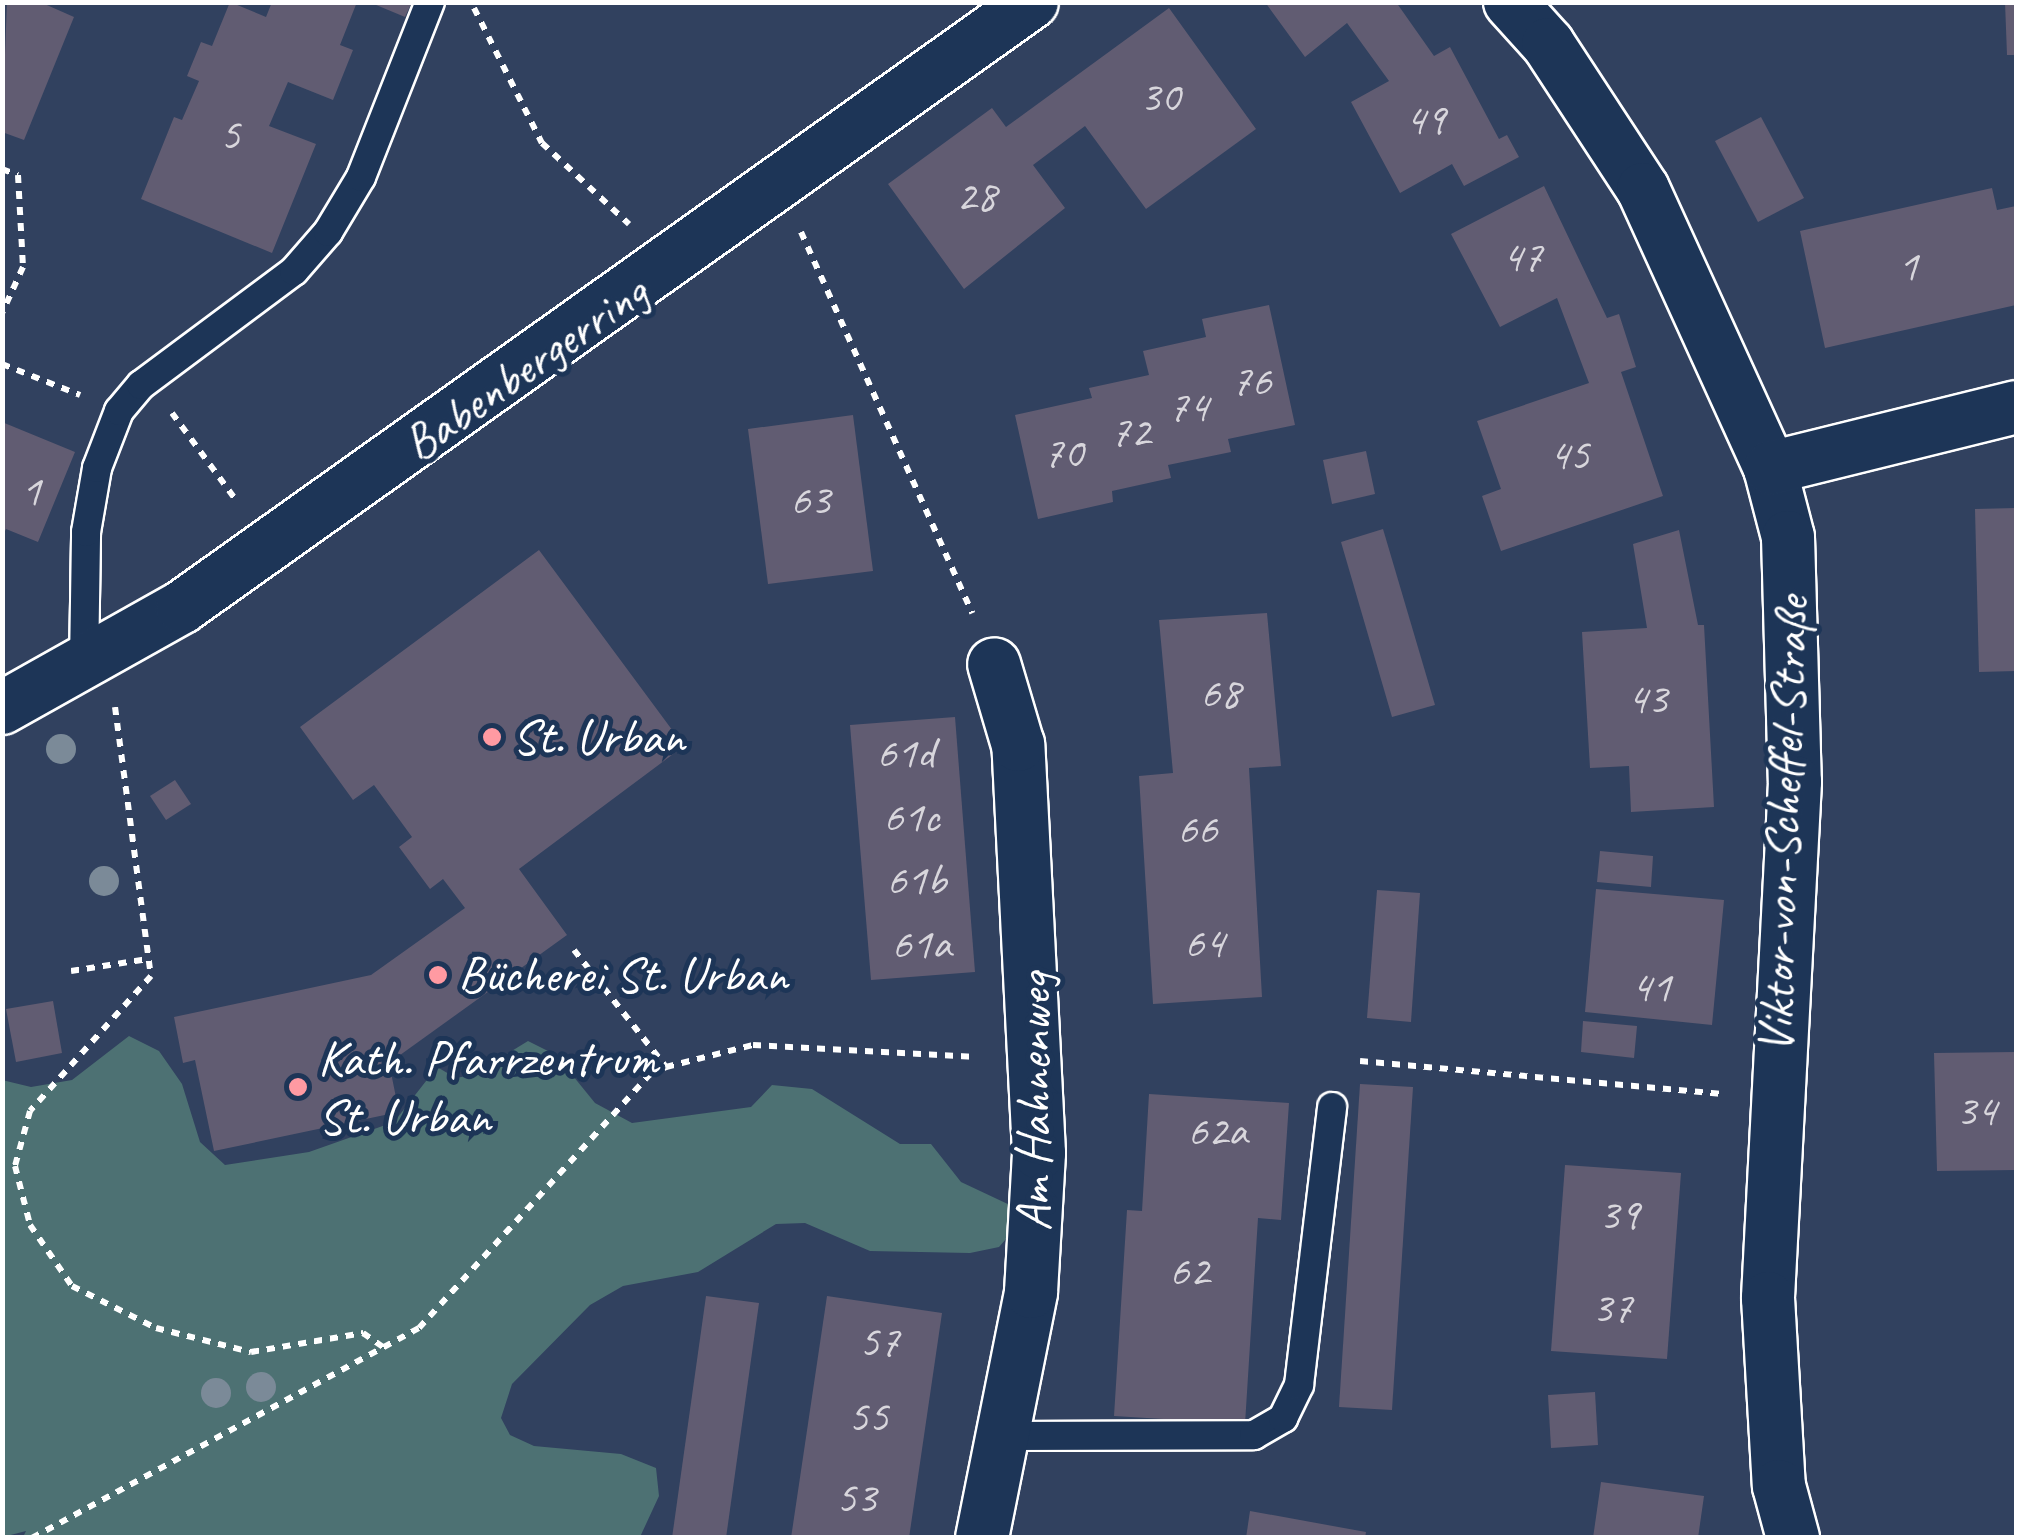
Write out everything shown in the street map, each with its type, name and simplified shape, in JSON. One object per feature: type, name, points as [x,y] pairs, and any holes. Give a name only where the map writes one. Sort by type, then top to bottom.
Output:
[{"type":"street","name":"Babenbergerring","points":[[2,708],[91,662],[269,546],[1032,2]]},
{"type":"street","name":"Viktor-von-Scheffel-Straße","points":[[1510,2],[1548,44],[1643,189],[1770,468],[1788,538],[1796,624],[1795,782],[1774,1099],[1768,1298],[1779,1486],[1793,1538]]},
{"type":"street","points":[[1770,468],[2016,406]]},
{"type":"street","name":"Am Hahnenweg","points":[[982,1538],[1005,1436],[1038,1232],[1038,1062],[1018,745],[994,664]]},
{"type":"lane","points":[[91,662],[86,532],[96,468],[119,411],[148,380],[294,271],[328,232],[361,177],[430,2]]},
{"type":"lane","points":[[1005,1436],[1254,1435],[1283,1418],[1299,1385],[1332,1107]]},
{"type":"path","points":[[472,2],[542,143],[568,176],[616,205]]},
{"type":"path","points":[[2,169],[18,176],[23,267],[2,313]]},
{"type":"path","points":[[820,274],[966,600]]},
{"type":"path","points":[[2,364],[119,411]]},
{"type":"path","points":[[148,380],[269,546]]},
{"type":"path","points":[[91,662],[114,699],[148,958],[147,987],[60,1074],[16,1143],[18,1194],[42,1250],[81,1292],[156,1328],[251,1352],[363,1333],[387,1350]]},
{"type":"path","points":[[574,950],[666,1067]]},
{"type":"path","points":[[71,971],[148,958]]},
{"type":"path","points":[[32,1538],[387,1350],[431,1315],[649,1075],[692,1056],[791,1044],[1038,1062]]},
{"type":"path","points":[[1360,1061],[1774,1099]]},
{"type":"green space","points":[[129,1036],[159,1051],[182,1084],[200,1142],[225,1165],[309,1152],[394,1122],[437,1067],[456,1078],[472,1075],[528,1041],[556,1055],[595,1103],[632,1123],[751,1107],[772,1085],[812,1089],[900,1144],[931,1144],[961,1182],[1012,1206],[1019,1224],[999,1247],[970,1253],[870,1251],[805,1223],[776,1224],[698,1272],[623,1286],[590,1305],[512,1384],[501,1418],[510,1435],[534,1446],[621,1454],[656,1468],[659,1496],[640,1537],[23,1537],[26,1531],[3,1537],[2,1080],[31,1087],[72,1080]]},
{"type":"building","points":[[7,2],[40,2],[74,17],[24,140],[2,132]]},
{"type":"building","points":[[230,2],[266,17],[272,2],[357,2],[340,45],[353,50],[333,100],[288,82],[269,126],[316,144],[272,253],[141,199],[174,117],[182,120],[199,81],[187,76],[201,42],[212,46]]},
{"type":"building","points":[[369,2],[412,2],[405,17]]},
{"type":"building","points":[[1265,2],[1396,2],[1434,56],[1450,47],[1499,139],[1507,135],[1519,157],[1464,186],[1452,164],[1400,193],[1351,102],[1389,81],[1347,23],[1305,57]]},
{"type":"building","points":[[2005,2],[2016,2],[2016,55],[2007,55]]},
{"type":"building","points":[[1169,8],[1256,129],[1146,209],[1085,126],[1033,165],[1065,208],[964,289],[888,184],[992,108],[1006,127]]},
{"type":"building","points":[[1761,117],[1804,198],[1758,222],[1715,141]]},
{"type":"building","points":[[1544,186],[1607,318],[1619,314],[1636,367],[1621,372],[1663,496],[1501,551],[1482,496],[1501,489],[1477,421],[1589,383],[1557,298],[1500,327],[1451,234]]},
{"type":"building","points":[[1992,188],[1997,210],[2016,206],[2016,305],[1825,348],[1800,231]]},
{"type":"building","points":[[1269,305],[1295,425],[1228,439],[1231,452],[1168,465],[1171,478],[1112,491],[1113,502],[1038,519],[1015,415],[1092,398],[1089,388],[1149,375],[1143,351],[1206,337],[1202,319]]},
{"type":"building","points":[[853,415],[873,571],[768,584],[748,429]]},
{"type":"building","points":[[2,422],[75,452],[38,542],[6,529],[2,537]]},
{"type":"building","points":[[1366,451],[1375,494],[1332,504],[1323,460]]},
{"type":"building","points":[[2016,508],[2016,671],[1979,672],[1975,509]]},
{"type":"building","points":[[1383,529],[1435,705],[1392,717],[1341,542]]},
{"type":"building","points":[[1679,530],[1698,625],[1704,625],[1714,807],[1631,812],[1629,766],[1590,768],[1582,632],[1647,628],[1633,544]]},
{"type":"building","name":"St. Urban","points":[[539,550],[684,746],[519,869],[567,935],[389,1063],[399,1112],[214,1151],[195,1060],[183,1063],[174,1017],[371,975],[465,908],[443,879],[430,889],[399,847],[412,837],[374,785],[353,800],[300,727]]},
{"type":"building","points":[[1267,613],[1281,766],[1249,768],[1262,997],[1153,1004],[1139,776],[1173,773],[1159,620]]},
{"type":"building","points":[[955,717],[975,972],[871,980],[850,725]]},
{"type":"building","points":[[175,780],[191,804],[166,820],[150,796]]},
{"type":"building","points":[[1600,851],[1653,856],[1651,887],[1597,882]]},
{"type":"building","points":[[1596,889],[1724,900],[1712,1025],[1585,1012]]},
{"type":"building","points":[[1377,890],[1420,893],[1411,1022],[1367,1018]]},
{"type":"building","points":[[53,1001],[62,1053],[16,1062],[6,1009]]},
{"type":"building","points":[[1583,1021],[1637,1026],[1634,1058],[1581,1052]]},
{"type":"building","points":[[2016,1052],[2016,1170],[1937,1171],[1934,1053]]},
{"type":"building","points":[[1360,1084],[1413,1087],[1392,1410],[1339,1407]]},
{"type":"building","points":[[1149,1094],[1289,1103],[1281,1220],[1258,1218],[1245,1424],[1114,1416],[1127,1210],[1142,1211]]},
{"type":"building","points":[[1565,1165],[1681,1173],[1667,1359],[1551,1351]]},
{"type":"building","points":[[706,1296],[759,1303],[726,1538],[672,1538]]},
{"type":"building","points":[[827,1296],[942,1313],[909,1538],[791,1538]]},
{"type":"building","points":[[1595,1392],[1598,1445],[1551,1448],[1548,1395]]},
{"type":"building","points":[[1601,1482],[1704,1496],[1698,1538],[1593,1538]]},
{"type":"building","points":[[1250,1511],[1366,1532],[1365,1538],[1246,1538]]},
{"type":"place","name":"St. Urban","points":[[492,737]]},
{"type":"place","name":"Bücherei St. Urban","points":[[438,975]]},
{"type":"place","name":"Kath. Pfarrzentrum St. Urban","points":[[298,1087]]}]
